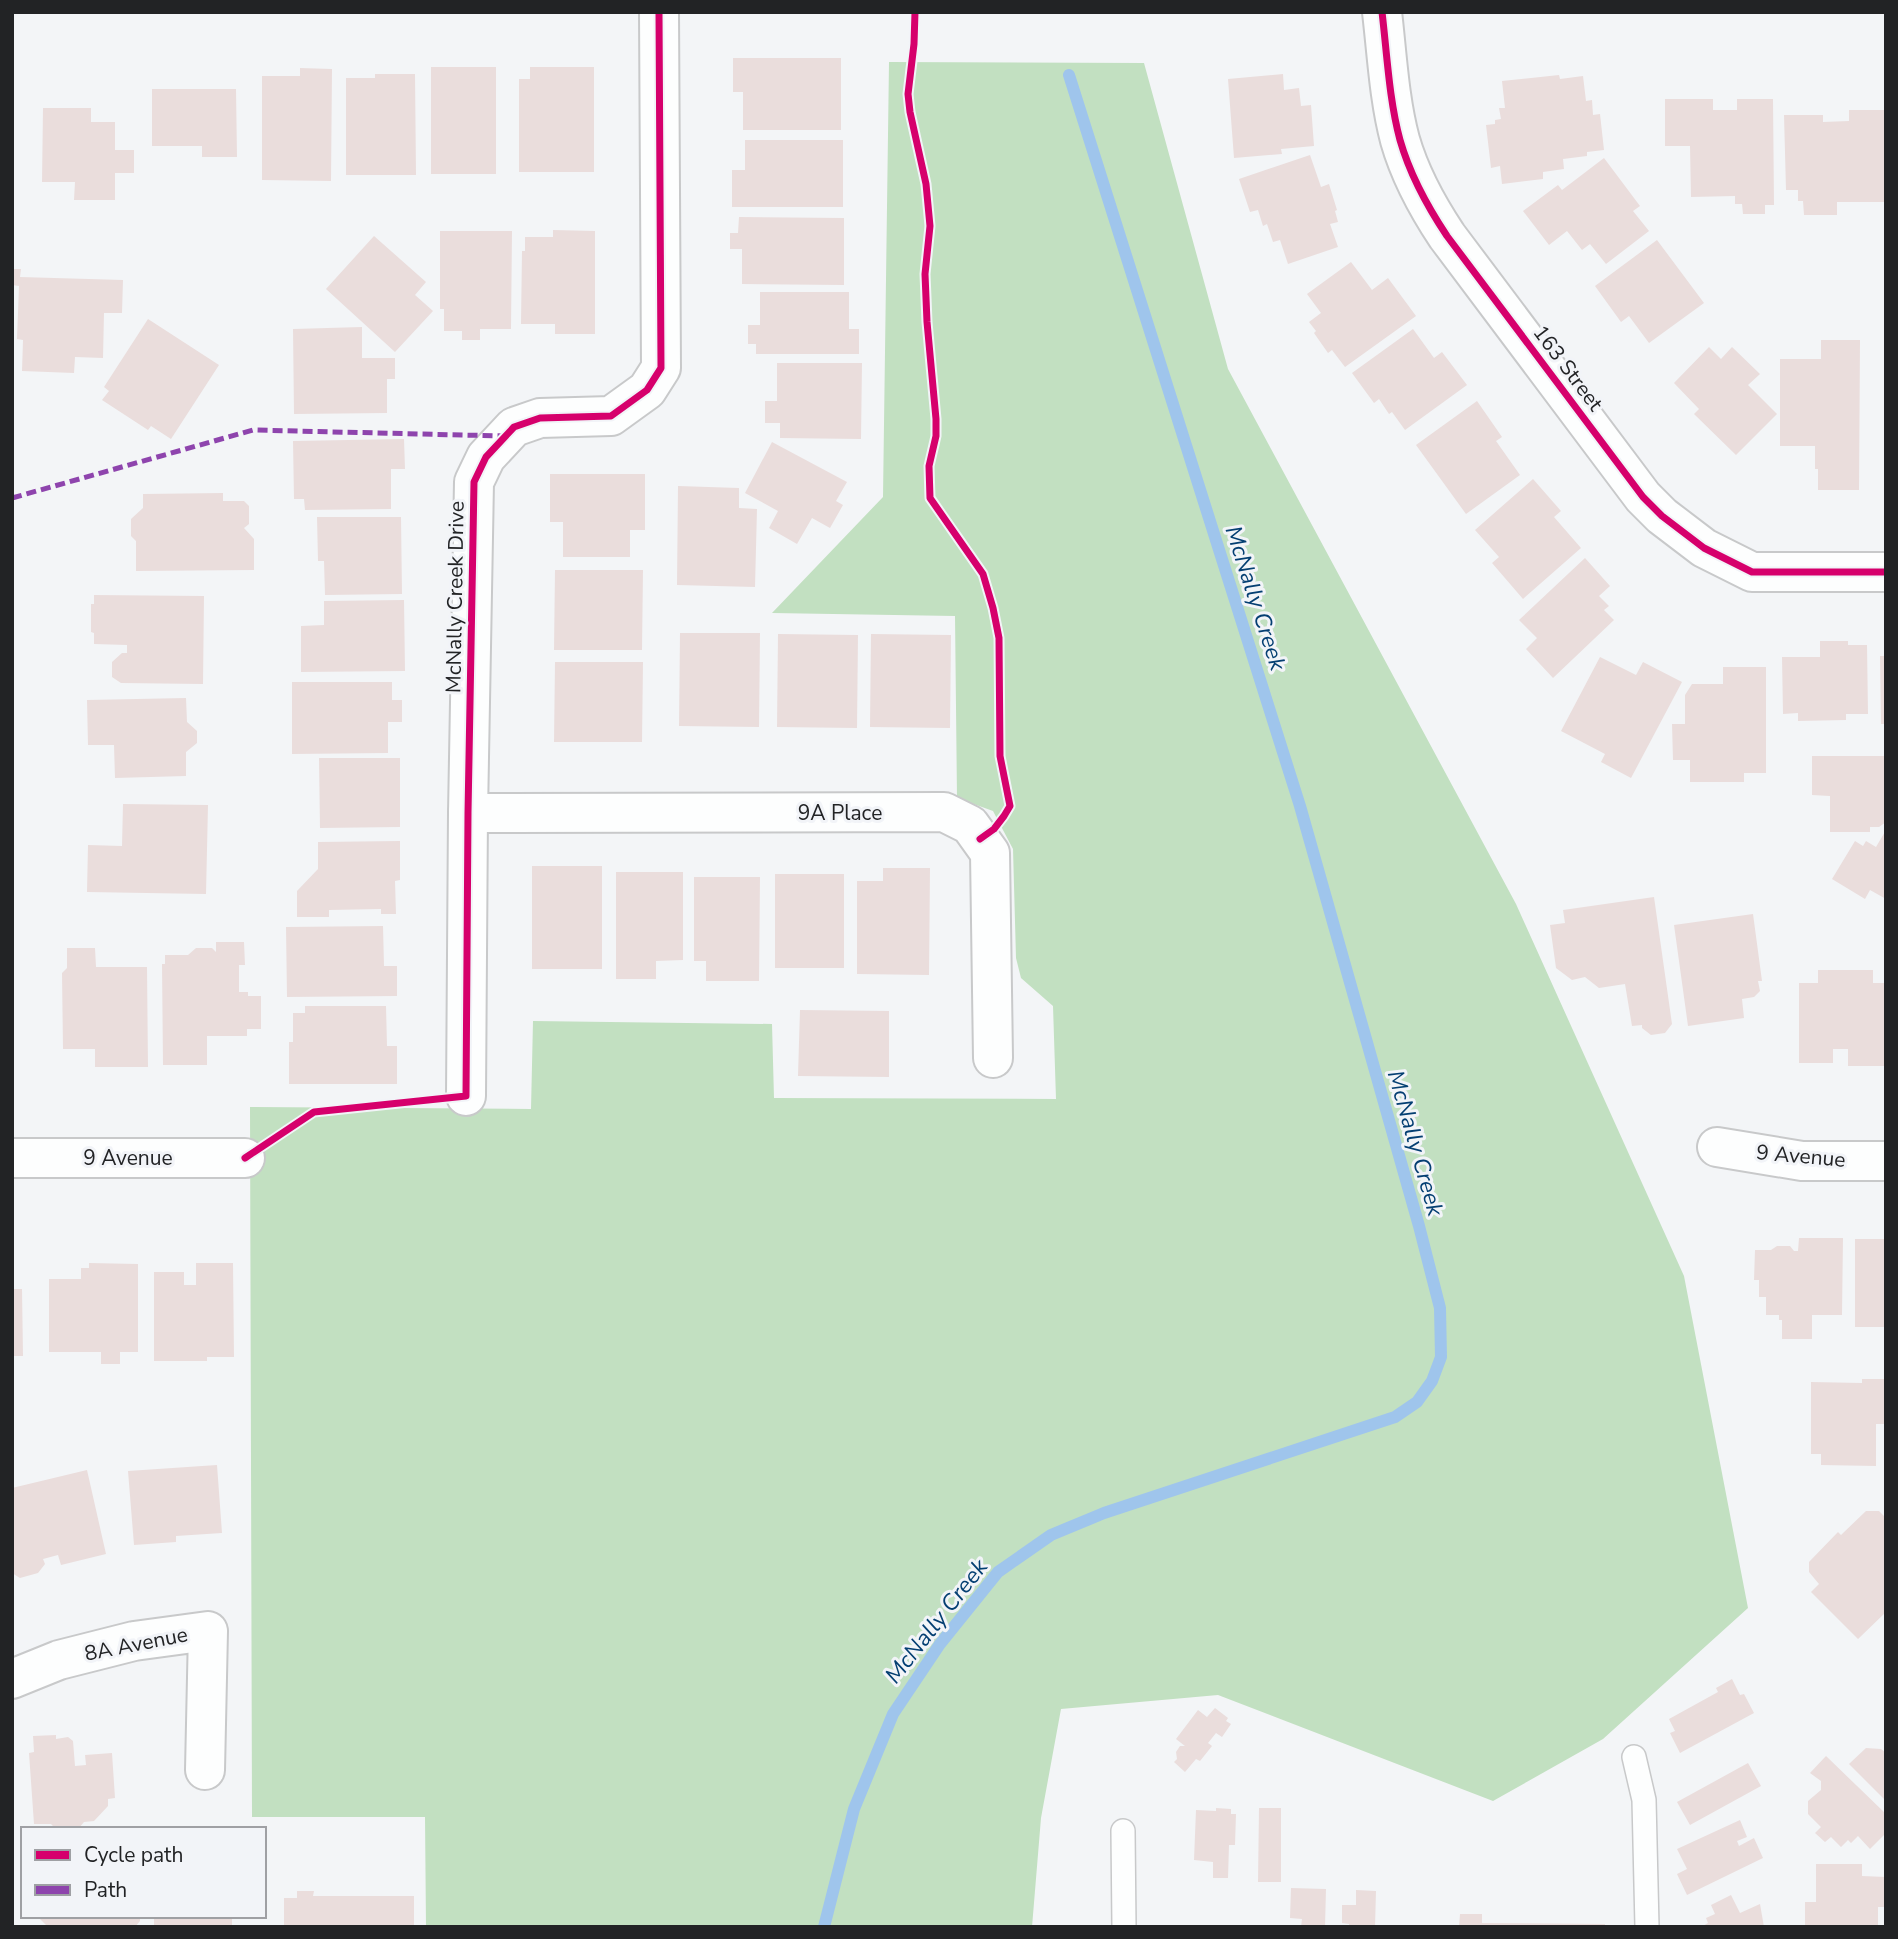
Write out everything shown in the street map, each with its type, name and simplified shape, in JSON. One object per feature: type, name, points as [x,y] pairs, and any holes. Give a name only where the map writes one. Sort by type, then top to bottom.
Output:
[{"type":"street","name":"McNally Creek Drive","points":[[466,1096],[474,482],[486,457],[514,427],[540,418],[611,416],[647,390],[661,368],[659,12]]},
{"type":"street","name":"163 Street","points":[[1382,12],[1398,130],[1407,161],[1424,200],[1447,236],[1643,497],[1662,516],[1704,548],[1752,572],[1886,572]]},
{"type":"street","name":"9A Place","points":[[468,813],[944,812],[970,825],[990,853],[993,1058]]},
{"type":"street","name":"9 Avenue","points":[[1717,1147],[1802,1161],[1886,1161]]},
{"type":"street","name":"9 Avenue","points":[[12,1158],[245,1158]]},
{"type":"street","name":"8A Avenue","points":[[12,1679],[60,1660],[134,1641],[208,1631],[205,1770]]},
{"type":"lane","points":[[1634,1757],[1644,1800],[1647,1927]]},
{"type":"lane","points":[[1123,1831],[1124,1927]]},
{"type":"green space","points":[[889,62],[1144,63],[1228,369],[1516,904],[1684,1276],[1748,1608],[1603,1739],[1493,1801],[1218,1695],[1061,1709],[1041,1818],[1032,1927],[426,1927],[425,1817],[252,1817],[250,1107],[531,1109],[533,1021],[772,1024],[774,1098],[1056,1099],[1053,1006],[1021,978],[1016,958],[1013,849],[993,811],[957,798],[955,616],[772,613],[883,497]]},
{"type":"building","points":[[733,58],[841,58],[841,130],[743,130],[743,92],[733,92]]},
{"type":"building","points":[[431,67],[496,67],[496,174],[431,174]]},
{"type":"building","points":[[530,67],[594,67],[594,172],[519,172],[519,79],[530,79]]},
{"type":"building","points":[[300,68],[332,69],[331,181],[262,180],[262,76],[300,76]]},
{"type":"building","points":[[375,74],[415,74],[416,175],[346,175],[346,78],[375,78]]},
{"type":"building","points":[[1283,74],[1284,90],[1299,88],[1301,106],[1311,105],[1314,146],[1281,149],[1282,154],[1234,158],[1228,79]]},
{"type":"building","points":[[1559,75],[1560,79],[1583,76],[1586,101],[1592,100],[1593,115],[1600,114],[1604,150],[1587,152],[1587,156],[1563,159],[1564,169],[1543,172],[1543,179],[1502,184],[1500,166],[1491,168],[1486,125],[1495,124],[1495,120],[1501,119],[1499,108],[1505,108],[1502,81]]},
{"type":"building","points":[[152,89],[236,89],[237,157],[202,157],[202,146],[152,146]]},
{"type":"building","points":[[1665,99],[1713,99],[1713,110],[1737,110],[1737,99],[1773,99],[1774,205],[1765,205],[1765,214],[1743,214],[1742,204],[1735,204],[1735,196],[1691,197],[1690,146],[1665,146]]},
{"type":"building","points":[[43,108],[91,108],[91,122],[115,122],[115,150],[134,150],[134,173],[115,173],[115,200],[74,200],[75,182],[42,182]]},
{"type":"building","points":[[1849,110],[1886,110],[1886,202],[1837,202],[1837,215],[1804,215],[1803,201],[1798,201],[1798,190],[1786,190],[1784,115],[1823,115],[1823,122],[1849,121]]},
{"type":"building","points":[[745,140],[843,140],[843,207],[732,207],[732,170],[745,170]]},
{"type":"building","points":[[1310,155],[1321,187],[1329,184],[1337,210],[1338,222],[1330,224],[1338,247],[1288,264],[1280,240],[1273,242],[1267,224],[1263,226],[1258,210],[1250,212],[1239,179]]},
{"type":"building","points":[[1604,158],[1640,206],[1633,211],[1649,231],[1606,264],[1590,244],[1582,250],[1567,231],[1549,245],[1523,211],[1558,185],[1562,190]]},
{"type":"building","points":[[739,217],[844,218],[844,285],[742,284],[742,249],[730,249],[730,233],[738,233]]},
{"type":"building","points":[[553,230],[595,231],[595,334],[555,334],[555,324],[521,324],[522,251],[525,251],[525,237],[553,237]]},
{"type":"building","points":[[440,231],[512,231],[511,329],[480,329],[480,340],[462,340],[462,331],[444,331],[444,309],[440,309]]},
{"type":"building","points":[[374,236],[426,282],[415,295],[433,311],[395,352],[326,289]]},
{"type":"building","points":[[1657,240],[1704,303],[1649,343],[1629,316],[1621,322],[1595,286]]},
{"type":"building","points":[[1351,262],[1372,290],[1388,278],[1416,316],[1345,367],[1332,350],[1328,353],[1314,333],[1316,331],[1309,322],[1321,313],[1307,294]]},
{"type":"building","points":[[12,269],[21,269],[20,277],[123,280],[122,313],[104,313],[103,358],[75,357],[74,373],[22,371],[23,340],[17,339],[19,286],[12,285]]},
{"type":"building","points":[[760,292],[849,292],[849,329],[859,329],[859,354],[756,354],[756,344],[748,344],[748,325],[760,325]]},
{"type":"building","points":[[148,319],[219,365],[171,439],[151,426],[148,430],[102,400],[109,391],[104,387]]},
{"type":"building","points":[[362,327],[362,358],[395,358],[395,379],[387,379],[387,413],[294,414],[293,329]]},
{"type":"building","points":[[1413,329],[1434,358],[1442,352],[1467,385],[1405,430],[1379,399],[1374,403],[1352,373]]},
{"type":"building","points":[[1821,340],[1860,340],[1859,490],[1818,490],[1815,446],[1780,446],[1780,359],[1821,359]]},
{"type":"building","points":[[1709,347],[1721,359],[1732,347],[1760,374],[1748,385],[1777,414],[1736,455],[1694,414],[1699,409],[1674,383]]},
{"type":"building","points":[[777,363],[862,363],[861,439],[780,438],[780,423],[765,423],[765,401],[777,401]]},
{"type":"building","points":[[1477,401],[1502,437],[1496,441],[1520,475],[1466,514],[1416,445]]},
{"type":"building","points":[[404,439],[405,469],[391,469],[391,509],[305,510],[304,499],[294,499],[293,441]]},
{"type":"building","points":[[772,442],[847,482],[836,501],[843,505],[830,528],[812,518],[797,544],[769,528],[778,511],[745,493]]},
{"type":"building","points":[[550,474],[645,474],[645,530],[630,530],[630,557],[563,557],[563,522],[550,522]]},
{"type":"building","points":[[1533,479],[1561,511],[1554,517],[1581,548],[1523,599],[1492,563],[1499,557],[1475,530]]},
{"type":"building","points":[[678,486],[739,488],[739,508],[757,509],[755,587],[677,585]]},
{"type":"building","points":[[223,493],[223,501],[244,501],[249,506],[249,524],[244,528],[254,539],[254,570],[136,571],[136,541],[131,536],[131,519],[143,508],[143,494]]},
{"type":"building","points":[[317,517],[401,517],[402,594],[325,595],[324,561],[318,561]]},
{"type":"building","points":[[1585,558],[1610,586],[1599,596],[1609,606],[1604,610],[1614,620],[1553,678],[1526,649],[1537,638],[1519,620]]},
{"type":"building","points":[[555,570],[643,570],[642,650],[554,650]]},
{"type":"building","points":[[94,595],[204,596],[203,684],[121,683],[112,677],[112,662],[122,653],[127,653],[127,645],[94,644],[91,604],[94,604]]},
{"type":"building","points":[[404,600],[405,671],[301,672],[301,626],[324,625],[324,601]]},
{"type":"building","points":[[680,633],[760,633],[759,727],[679,726]]},
{"type":"building","points":[[778,634],[858,635],[857,728],[777,727]]},
{"type":"building","points":[[871,634],[951,635],[950,728],[870,727]]},
{"type":"building","points":[[1820,641],[1848,641],[1848,645],[1867,645],[1868,714],[1846,714],[1846,720],[1798,721],[1798,713],[1783,714],[1782,657],[1820,657]]},
{"type":"building","points":[[1880,656],[1886,656],[1886,724],[1881,724]]},
{"type":"building","points":[[1600,657],[1636,675],[1643,662],[1682,682],[1631,778],[1601,762],[1605,754],[1561,731]]},
{"type":"building","points":[[555,662],[643,662],[642,742],[554,742]]},
{"type":"building","points":[[1723,667],[1766,667],[1766,773],[1744,773],[1744,782],[1690,782],[1690,760],[1673,760],[1672,724],[1685,724],[1685,695],[1692,684],[1723,684]]},
{"type":"building","points":[[292,682],[392,682],[392,700],[402,700],[402,722],[388,722],[388,753],[292,754]]},
{"type":"building","points":[[186,698],[187,722],[197,731],[197,743],[186,752],[186,776],[115,778],[114,745],[88,745],[87,700]]},
{"type":"building","points":[[1812,756],[1886,756],[1886,822],[1879,827],[1870,827],[1870,832],[1830,832],[1830,796],[1812,795]]},
{"type":"building","points":[[319,758],[400,758],[400,827],[320,828]]},
{"type":"building","points":[[123,804],[208,805],[206,894],[87,892],[88,845],[122,846]]},
{"type":"building","points":[[1886,830],[1886,899],[1870,890],[1865,899],[1832,879],[1855,841],[1863,846],[1866,841],[1876,847]]},
{"type":"building","points":[[400,841],[400,880],[395,881],[396,914],[381,914],[381,909],[329,910],[329,917],[297,917],[297,891],[318,869],[318,842]]},
{"type":"building","points":[[532,866],[602,866],[602,969],[532,969]]},
{"type":"building","points":[[883,868],[930,868],[929,975],[857,974],[857,881],[883,881]]},
{"type":"building","points":[[616,872],[683,872],[683,960],[656,961],[656,979],[616,979]]},
{"type":"building","points":[[775,874],[844,874],[844,968],[775,968]]},
{"type":"building","points":[[694,877],[760,877],[759,981],[706,981],[706,961],[694,961]]},
{"type":"building","points":[[1654,897],[1672,1024],[1665,1033],[1651,1035],[1642,1025],[1632,1026],[1625,984],[1599,988],[1585,977],[1572,980],[1556,968],[1550,925],[1565,923],[1563,910]]},
{"type":"building","points":[[1753,914],[1762,981],[1758,981],[1760,991],[1754,997],[1742,999],[1744,1018],[1688,1026],[1674,925]]},
{"type":"building","points":[[383,926],[384,966],[397,966],[397,996],[287,997],[286,927]]},
{"type":"building","points":[[216,942],[244,942],[245,965],[239,965],[239,992],[248,992],[248,996],[261,996],[261,1029],[247,1029],[247,1036],[207,1036],[207,1065],[163,1065],[162,964],[165,964],[165,955],[188,955],[196,948],[212,948],[216,952]]},
{"type":"building","points":[[67,948],[95,948],[96,967],[147,967],[148,1067],[95,1067],[95,1049],[63,1049],[62,973],[67,968]]},
{"type":"building","points":[[1818,970],[1873,970],[1873,983],[1886,983],[1886,1066],[1848,1066],[1848,1049],[1833,1049],[1833,1063],[1799,1063],[1799,983],[1818,983]]},
{"type":"building","points":[[305,1006],[386,1006],[387,1046],[397,1046],[397,1084],[289,1084],[289,1042],[293,1042],[293,1013],[305,1013]]},
{"type":"building","points":[[800,1010],[889,1011],[889,1077],[798,1076]]},
{"type":"building","points":[[1799,1238],[1843,1238],[1842,1315],[1812,1315],[1812,1339],[1782,1339],[1782,1320],[1779,1320],[1779,1315],[1766,1315],[1766,1297],[1759,1297],[1759,1280],[1754,1280],[1755,1250],[1790,1246],[1794,1251],[1798,1251]]},
{"type":"building","points":[[1855,1239],[1886,1239],[1886,1327],[1855,1327]]},
{"type":"building","points":[[89,1263],[138,1264],[138,1352],[120,1352],[120,1364],[101,1364],[101,1352],[49,1352],[49,1279],[81,1279],[81,1268],[89,1268]]},
{"type":"building","points":[[196,1263],[233,1263],[234,1357],[207,1357],[207,1361],[154,1361],[154,1272],[184,1272],[184,1285],[196,1285]]},
{"type":"building","points":[[12,1289],[22,1289],[23,1356],[12,1356]]},
{"type":"building","points":[[1862,1379],[1886,1379],[1886,1424],[1876,1424],[1876,1466],[1821,1465],[1821,1454],[1811,1454],[1811,1382],[1862,1383]]},
{"type":"building","points":[[217,1465],[222,1533],[176,1536],[176,1542],[134,1545],[128,1471]]},
{"type":"building","points":[[87,1470],[106,1554],[61,1565],[58,1555],[43,1559],[45,1564],[38,1573],[20,1578],[12,1573],[12,1488]]},
{"type":"building","points":[[1866,1511],[1879,1511],[1886,1518],[1886,1612],[1858,1639],[1811,1592],[1819,1584],[1809,1572],[1809,1562],[1838,1532],[1841,1535]]},
{"type":"building","points":[[1732,1679],[1754,1713],[1680,1753],[1670,1733],[1675,1731],[1669,1719],[1718,1692],[1716,1688]]},
{"type":"building","points":[[1215,1708],[1228,1718],[1226,1721],[1231,1724],[1222,1737],[1216,1733],[1208,1743],[1212,1746],[1200,1761],[1196,1759],[1185,1772],[1174,1762],[1180,1746],[1185,1746],[1176,1739],[1198,1710],[1207,1717]]},
{"type":"building","points":[[56,1735],[56,1739],[68,1737],[73,1741],[75,1766],[86,1765],[85,1755],[112,1753],[115,1798],[108,1799],[108,1806],[94,1821],[84,1822],[80,1827],[34,1824],[29,1753],[34,1752],[33,1736]]},
{"type":"building","points":[[1866,1748],[1881,1749],[1886,1753],[1886,1801],[1849,1764]]},
{"type":"building","points":[[1826,1756],[1886,1814],[1886,1833],[1870,1849],[1858,1836],[1841,1847],[1831,1837],[1825,1842],[1815,1833],[1821,1827],[1808,1814],[1808,1801],[1821,1790],[1821,1781],[1810,1773]]},
{"type":"building","points":[[1748,1763],[1761,1786],[1690,1825],[1677,1802]]},
{"type":"building","points":[[1216,1808],[1231,1809],[1231,1814],[1236,1814],[1235,1845],[1229,1845],[1228,1878],[1213,1878],[1213,1862],[1194,1860],[1196,1810],[1216,1811]]},
{"type":"building","points":[[1259,1808],[1281,1808],[1281,1882],[1258,1882]]},
{"type":"building","points":[[1740,1820],[1747,1837],[1737,1841],[1739,1846],[1754,1838],[1763,1858],[1687,1895],[1677,1874],[1687,1869],[1677,1849]]},
{"type":"building","points":[[1816,1864],[1862,1864],[1862,1876],[1886,1877],[1886,1907],[1878,1907],[1878,1927],[1805,1927],[1805,1902],[1816,1902]]},
{"type":"building","points":[[1291,1888],[1326,1889],[1325,1927],[1301,1927],[1302,1919],[1290,1918]]},
{"type":"building","points":[[1356,1890],[1376,1891],[1375,1927],[1349,1927],[1349,1924],[1342,1923],[1342,1905],[1356,1905]]},
{"type":"building","points":[[297,1891],[314,1891],[313,1896],[414,1896],[414,1927],[284,1927],[284,1898],[297,1898]]},
{"type":"building","points":[[1731,1895],[1740,1913],[1760,1904],[1764,1927],[1701,1927],[1708,1923],[1706,1918],[1715,1914],[1711,1905]]},
{"type":"building","points":[[1460,1914],[1482,1914],[1482,1923],[1605,1924],[1605,1927],[1459,1927]]},
{"type":"building","points":[[39,1918],[140,1918],[135,1927],[48,1927]]},
{"type":"building","points":[[154,1918],[232,1918],[232,1927],[154,1927]]},
{"type":"waterway","name":"McNally Creek","points":[[824,1927],[854,1809],[893,1714],[940,1644],[998,1572],[1051,1535],[1104,1513],[1395,1417],[1417,1402],[1432,1381],[1441,1357],[1440,1308],[1300,806],[1069,75]]},
{"type":"marked path","points":[[12,498],[253,430],[504,436]]},
{"type":"cycle path","points":[[245,1158],[314,1112],[466,1096],[474,482],[486,457],[514,427],[540,418],[611,416],[647,390],[661,368],[659,12]]},
{"type":"cycle path","points":[[915,12],[908,94],[926,184],[930,226],[925,274],[936,419],[936,436],[929,466],[930,498],[983,574],[999,638],[1000,756],[1010,806],[994,829],[980,839]]},
{"type":"cycle path","points":[[1382,12],[1396,124],[1409,166],[1426,202],[1447,236],[1643,497],[1662,516],[1704,548],[1752,572],[1886,572]]}]
